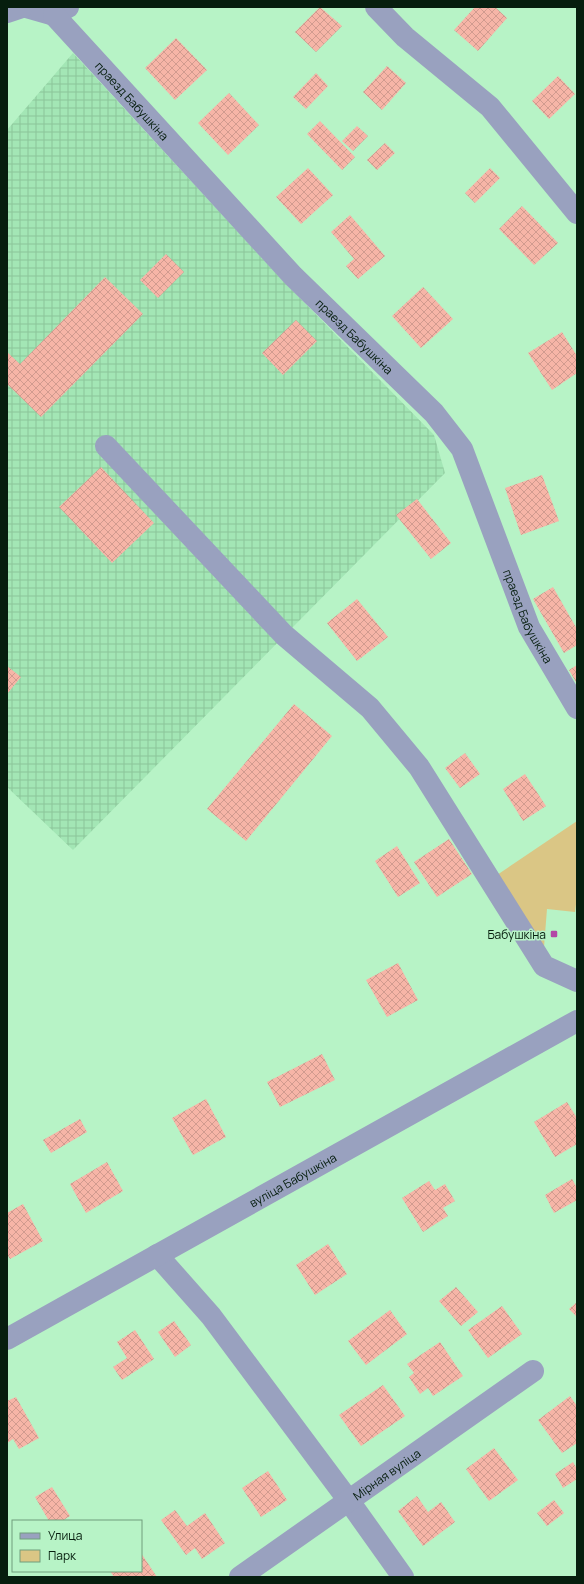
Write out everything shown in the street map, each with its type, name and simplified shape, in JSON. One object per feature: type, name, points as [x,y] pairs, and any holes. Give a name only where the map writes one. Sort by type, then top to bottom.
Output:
[{"type":"street","points":[[7,12],[22,7]]},
{"type":"street","points":[[26,7],[61,11]]},
{"type":"street","points":[[376,7],[405,36],[490,107],[577,213]]},
{"type":"street","name":"праезд Бабушкіна","points":[[61,11],[293,276],[434,413],[453,437],[462,450],[529,627],[577,708]]},
{"type":"street","points":[[106,446],[284,635],[370,708],[419,767],[544,966],[577,981]]},
{"type":"street","name":"вуліца Бабушкіна","points":[[7,1339],[577,1020]]},
{"type":"street","points":[[157,1255],[212,1316],[349,1501],[403,1577]]},
{"type":"street","name":"Мірная вуліца","points":[[240,1577],[533,1371]]},
{"type":"shaded area","points":[[73,53],[285,283],[434,435],[445,473],[73,850],[7,787],[7,130]]},
{"type":"green space","points":[[577,821],[577,897],[575,912],[547,909],[544,947],[497,875]]},
{"type":"building","points":[[320,7],[342,26],[316,52],[295,32]]},
{"type":"building","points":[[475,7],[495,7],[507,18],[478,51],[454,30]]},
{"type":"building","points":[[176,38],[207,70],[175,100],[145,68]]},
{"type":"building","points":[[387,66],[406,83],[382,110],[363,92]]},
{"type":"building","points":[[316,73],[328,86],[306,109],[293,97]]},
{"type":"building","points":[[558,76],[575,94],[549,119],[532,101]]},
{"type":"building","points":[[229,93],[259,125],[228,155],[198,123]]},
{"type":"building","points":[[320,121],[355,157],[342,170],[307,134]]},
{"type":"building","points":[[357,126],[368,136],[353,151],[342,141]]},
{"type":"building","points":[[385,143],[395,153],[377,170],[367,160]]},
{"type":"building","points":[[308,168],[333,195],[301,224],[276,197]]},
{"type":"building","points":[[490,168],[500,178],[475,203],[465,193]]},
{"type":"building","points":[[522,206],[558,243],[534,265],[499,229]]},
{"type":"building","points":[[350,215],[385,256],[358,279],[346,266],[354,259],[331,232]]},
{"type":"building","points":[[166,254],[184,272],[158,298],[140,280]]},
{"type":"building","points":[[105,277],[143,314],[41,417],[7,384],[7,352],[20,364]]},
{"type":"building","points":[[423,287],[453,319],[421,348],[392,316]]},
{"type":"building","points":[[296,320],[317,341],[283,375],[262,353]]},
{"type":"building","points":[[562,332],[577,356],[577,373],[552,390],[528,353]]},
{"type":"building","points":[[101,467],[154,523],[112,563],[59,507]]},
{"type":"building","points":[[542,475],[559,521],[521,535],[505,488]]},
{"type":"building","points":[[417,499],[451,543],[431,559],[396,515]]},
{"type":"building","points":[[553,587],[577,629],[577,645],[564,653],[533,599]]},
{"type":"building","points":[[357,599],[388,637],[357,661],[327,623]]},
{"type":"building","points":[[577,665],[577,684],[569,670]]},
{"type":"building","points":[[7,666],[21,677],[7,694]]},
{"type":"building","points":[[294,704],[332,736],[246,841],[207,809]]},
{"type":"building","points":[[465,753],[480,774],[460,788],[445,768]]},
{"type":"building","points":[[525,774],[546,806],[523,821],[503,789]]},
{"type":"building","points":[[449,839],[472,874],[437,897],[414,862]]},
{"type":"building","points":[[397,846],[420,883],[398,897],[375,861]]},
{"type":"building","points":[[398,963],[418,1000],[387,1017],[366,980]]},
{"type":"building","points":[[322,1054],[335,1080],[280,1107],[267,1082]]},
{"type":"building","points":[[206,1099],[226,1137],[193,1155],[172,1118]]},
{"type":"building","points":[[567,1102],[577,1118],[577,1144],[555,1157],[534,1122]]},
{"type":"building","points":[[80,1119],[87,1132],[51,1153],[43,1140]]},
{"type":"building","points":[[107,1162],[123,1191],[86,1213],[70,1184]]},
{"type":"building","points":[[572,1179],[577,1188],[577,1200],[554,1213],[545,1195]]},
{"type":"building","points":[[429,1181],[435,1190],[445,1184],[455,1201],[443,1208],[448,1216],[423,1232],[402,1198]]},
{"type":"building","points":[[23,1204],[43,1241],[10,1259],[7,1254],[7,1213]]},
{"type":"building","points":[[328,1244],[347,1274],[315,1295],[296,1265]]},
{"type":"building","points":[[456,1287],[478,1312],[461,1326],[439,1301]]},
{"type":"building","points":[[577,1302],[577,1317],[569,1309]]},
{"type":"building","points":[[502,1306],[522,1334],[488,1358],[468,1330]]},
{"type":"building","points":[[390,1310],[407,1334],[366,1365],[348,1341]]},
{"type":"building","points":[[174,1321],[191,1345],[175,1357],[158,1332]]},
{"type":"building","points":[[135,1330],[154,1359],[122,1380],[113,1367],[127,1358],[117,1342]]},
{"type":"building","points":[[440,1342],[463,1376],[433,1396],[428,1388],[420,1394],[409,1377],[414,1373],[407,1364]]},
{"type":"building","points":[[383,1385],[405,1416],[361,1446],[339,1415]]},
{"type":"building","points":[[570,1396],[577,1406],[577,1443],[562,1453],[538,1420]]},
{"type":"building","points":[[16,1397],[39,1438],[19,1449],[13,1439],[7,1443],[7,1401]]},
{"type":"building","points":[[494,1448],[518,1480],[489,1501],[466,1469]]},
{"type":"building","points":[[573,1462],[577,1469],[577,1479],[563,1488],[555,1474]]},
{"type":"building","points":[[268,1471],[287,1500],[261,1517],[242,1488]]},
{"type":"building","points":[[52,1487],[70,1516],[64,1520],[48,1520],[35,1497]]},
{"type":"building","points":[[417,1496],[428,1512],[441,1502],[455,1522],[423,1546],[398,1511]]},
{"type":"building","points":[[554,1500],[564,1513],[547,1526],[537,1513]]},
{"type":"building","points":[[175,1510],[187,1526],[205,1513],[225,1543],[202,1559],[195,1548],[186,1555],[161,1520]]},
{"type":"building","points":[[142,1554],[157,1577],[114,1577],[111,1572],[142,1572]]},
{"type":"place","name":"Бабушкіна","points":[[554,934]]}]
